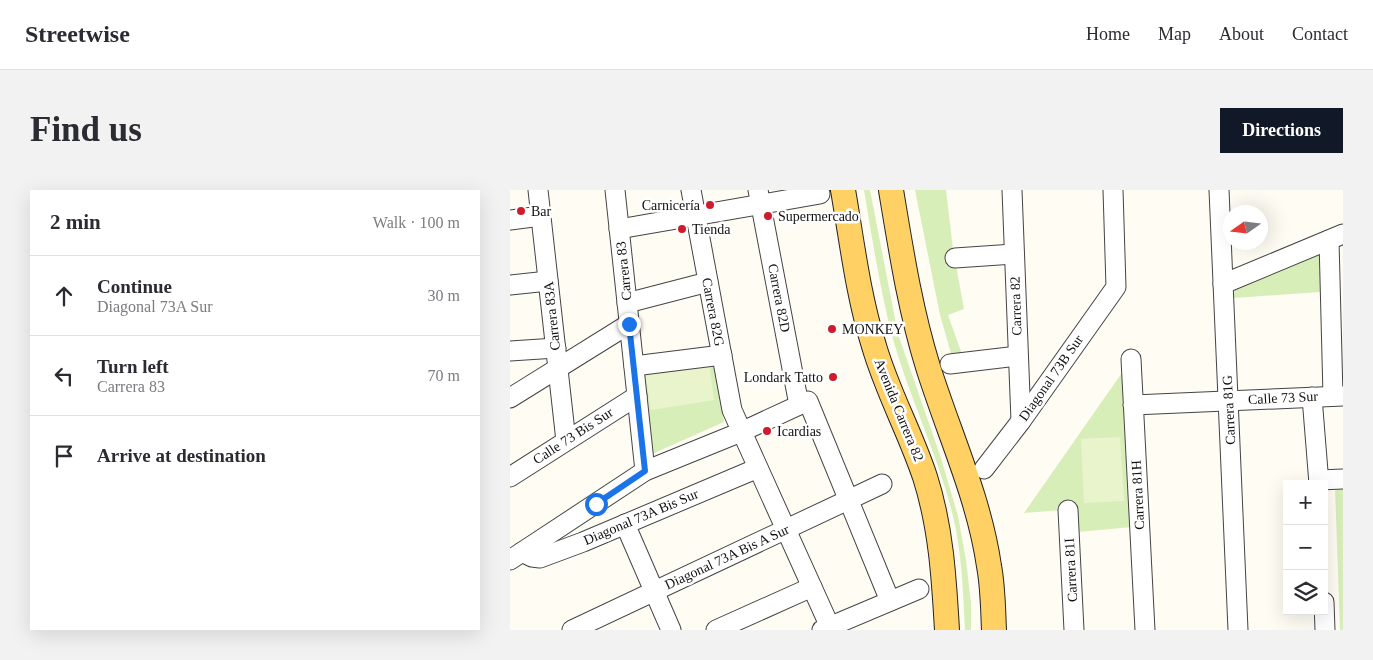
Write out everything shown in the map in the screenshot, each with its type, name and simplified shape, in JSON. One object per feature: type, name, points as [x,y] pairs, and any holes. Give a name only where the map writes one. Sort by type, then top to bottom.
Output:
[{"type":"main road","points":[[891,190],[905,279],[913,314],[928,368],[971,490],[984,540],[991,583],[994,630]]},
{"type":"main road","name":"Avenida Carrera 82","points":[[832,192],[874,348],[911,438],[933,504],[943,560],[947,630]]},
{"type":"street","name":"Carrera 83A","points":[[538,190],[566,441]]},
{"type":"street","name":"Carrera 83","points":[[615,190],[645,471]]},
{"type":"street","name":"Carrera 82G","points":[[691,190],[732,410],[812,587],[826,628]]},
{"type":"street","points":[[855,190],[869,281],[881,333],[924,449],[944,510],[954,574],[956,630]]},
{"type":"street","points":[[881,190],[897,282],[911,342],[922,380],[965,501],[977,552],[980,568],[984,630]]},
{"type":"street","name":"Carrera 82","points":[[1012,190],[1021,421]]},
{"type":"street","name":"Diagonal 73B Sur","points":[[984,469],[1021,421],[1116,286],[1113,190]]},
{"type":"street","name":"Carrera 81G","points":[[1219,190],[1238,630]]},
{"type":"street","points":[[619,229],[696,216],[760,197],[832,192]]},
{"type":"street","name":"Carrera 82D","points":[[760,197],[804,403],[849,500],[890,601]]},
{"type":"street","points":[[510,220],[541,216]]},
{"type":"street","points":[[1223,284],[1336,237],[1338,396]]},
{"type":"street","points":[[955,258],[1014,254]]},
{"type":"street","points":[[510,285],[548,280]]},
{"type":"street","points":[[627,304],[708,282]]},
{"type":"street","points":[[510,398],[629,324]]},
{"type":"street","points":[[510,351],[556,348]]},
{"type":"street","points":[[634,366],[722,356]]},
{"type":"street","points":[[950,364],[1018,356]]},
{"type":"street","name":"Carrera 81H","points":[[1131,360],[1144,630]]},
{"type":"street","name":"Calle 73 Bis Sur","points":[[510,477],[637,396]]},
{"type":"street","name":"Calle 73 Sur","points":[[1133,405],[1338,396]]},
{"type":"street","points":[[1312,397],[1319,480]]},
{"type":"street","points":[[516,556],[645,471],[741,432],[804,403]]},
{"type":"street","name":"Diagonal 73A Bis Sur","points":[[516,556],[540,558],[758,468]]},
{"type":"street","points":[[1328,481],[1343,479]]},
{"type":"street","name":"Diagonal 73A Bis A Sur","points":[[572,630],[882,484]]},
{"type":"street","name":"Carrera 81I","points":[[1068,510],[1074,630]]},
{"type":"street","points":[[625,524],[671,630]]},
{"type":"street","points":[[716,630],[812,587]]},
{"type":"street","points":[[826,628],[863,622],[890,601],[918,589]]},
{"type":"street","points":[[1325,615],[1326,630]]},
{"type":"green space","points":[[864,190],[870,190],[898,334],[941,458],[958,516],[971,603],[971,630],[965,630],[963,587],[953,516],[940,471],[892,336],[880,282]]},
{"type":"green space","points":[[915,190],[946,190],[953,249],[964,309],[948,315],[963,357],[952,357],[940,315]]},
{"type":"green space","points":[[1321,249],[1320,292],[1233,298],[1235,289]]},
{"type":"green space","points":[[715,360],[724,422],[652,454],[640,371]]},
{"type":"green space","points":[[709,363],[714,400],[651,410],[645,373]]},
{"type":"green space","points":[[1126,367],[1133,527],[1077,532],[1075,509],[1024,513]]},
{"type":"green space","points":[[1120,437],[1124,501],[1084,503],[1081,439]]},
{"type":"green space","points":[[1335,487],[1343,487],[1343,630],[1340,630]]},
{"type":"place","name":"Carnicería","points":[[710,205]]},
{"type":"place","name":"Bar","points":[[521,211]]},
{"type":"place","name":"Supermercado","points":[[768,216]]},
{"type":"place","name":"Tienda","points":[[682,229]]},
{"type":"place","name":"MONKEY","points":[[832,329]]},
{"type":"place","name":"Londark Tatto","points":[[833,377]]},
{"type":"place","name":"Icardias","points":[[767,431]]},
{"type":"route","points":[[596,504],[645,471],[629,324]]}]
